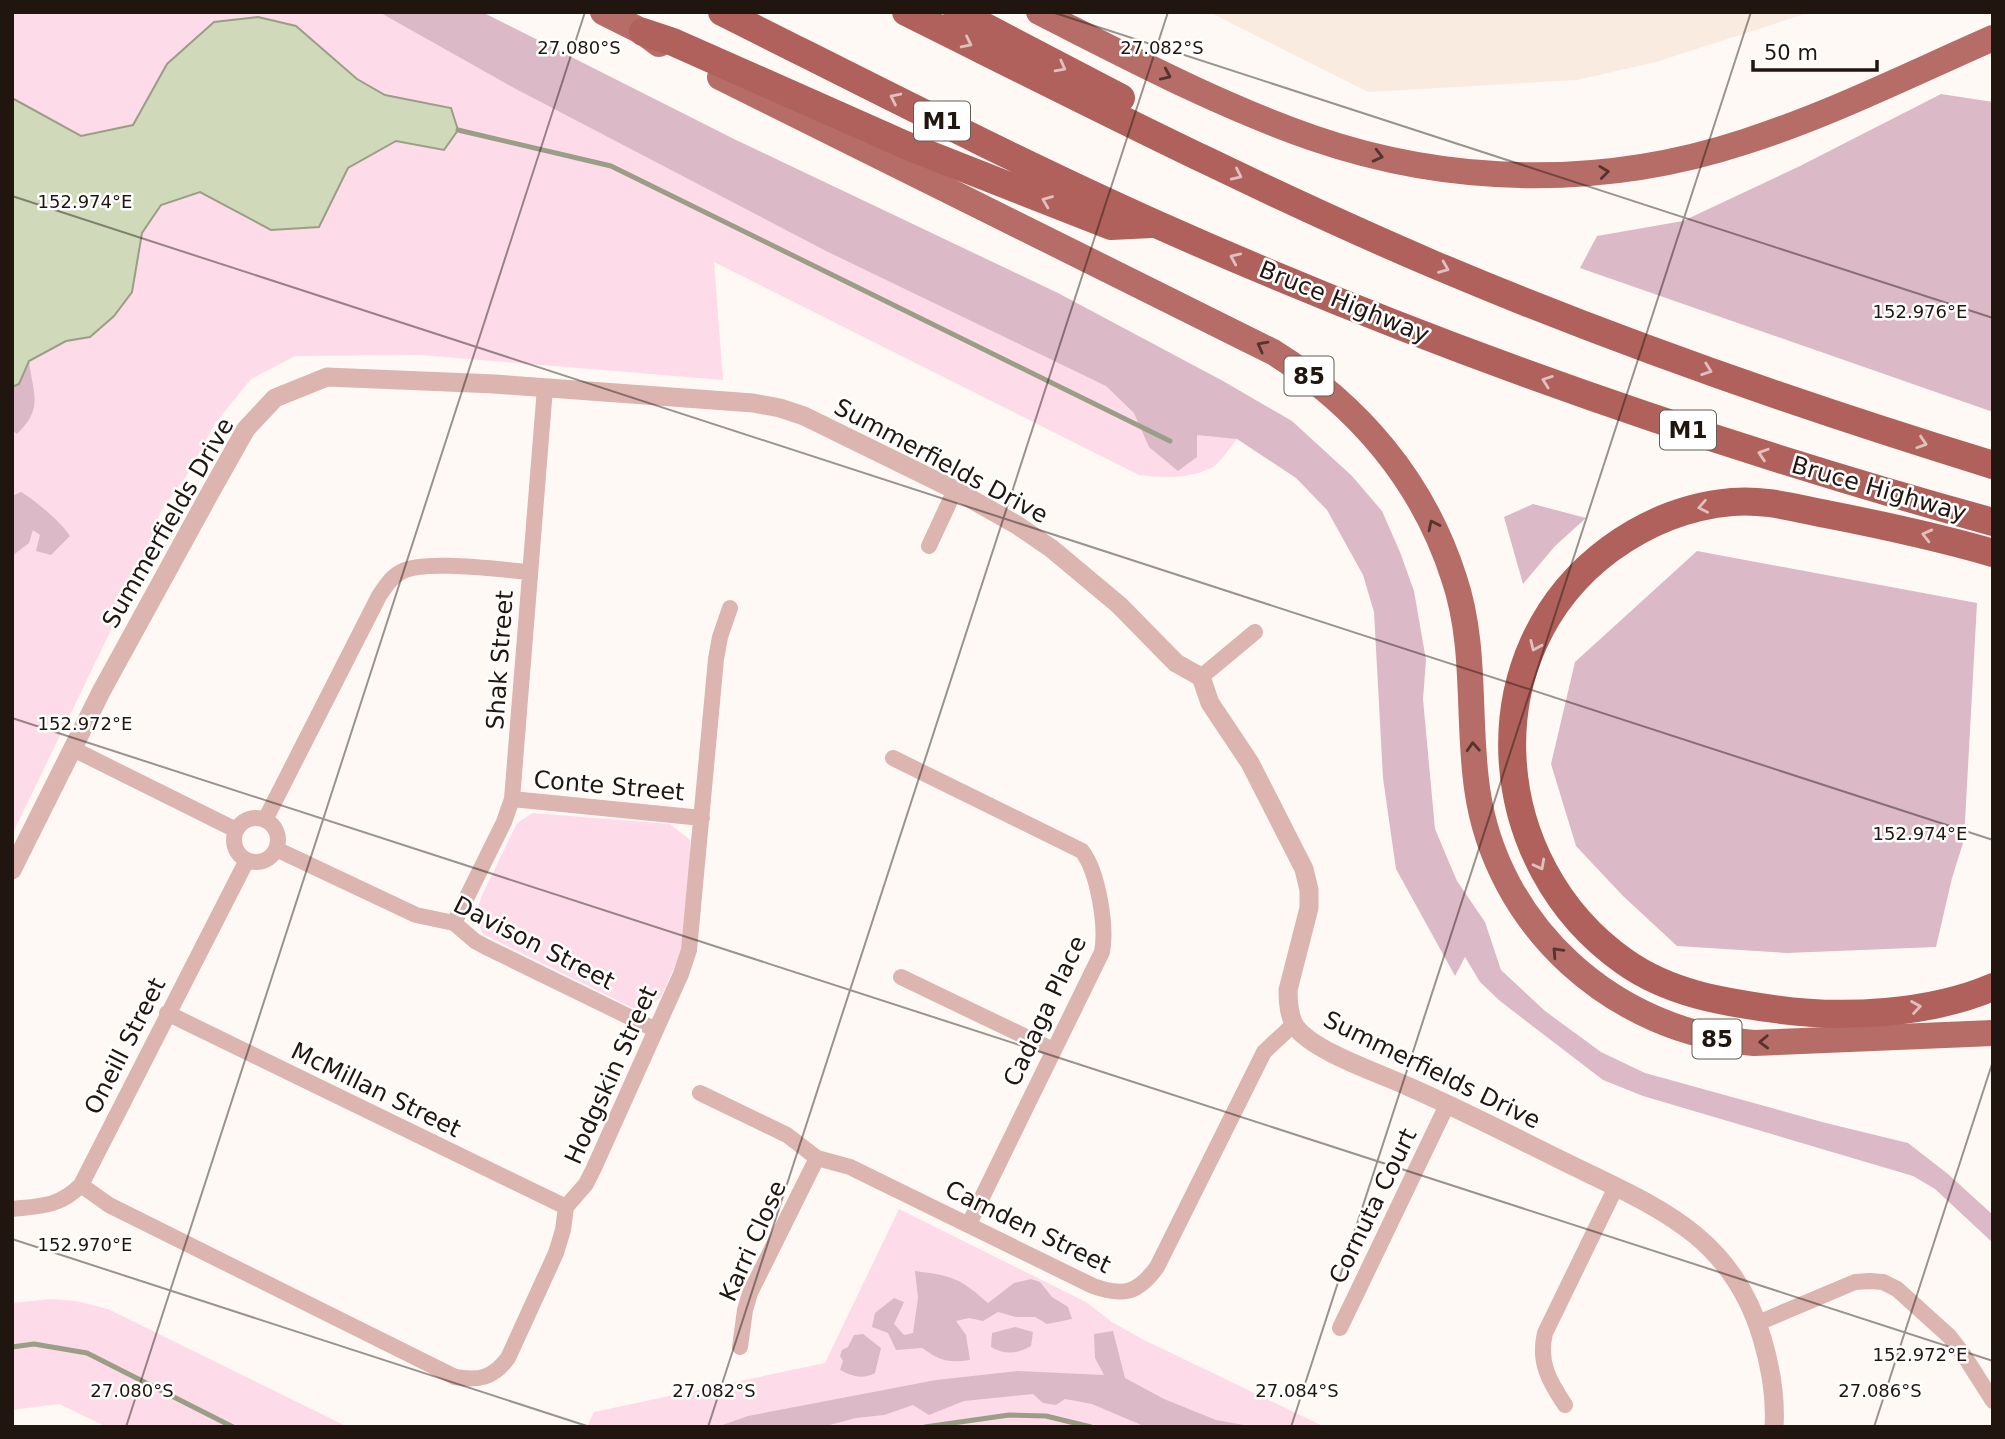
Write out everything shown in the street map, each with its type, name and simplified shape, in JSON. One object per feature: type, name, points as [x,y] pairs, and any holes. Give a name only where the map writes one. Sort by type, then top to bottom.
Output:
[{"type":"highway","name":"85","points":[[603,12],[643,32],[668,51],[1273,352],[1318,382],[1365,425],[1387,449],[1424,508],[1455,579],[1471,666],[1476,788],[1490,847],[1502,874],[1527,915],[1557,953],[1576,971],[1632,1009],[1665,1023],[1714,1038],[1754,1042],[1986,1039]]},
{"type":"highway","name":"Bruce Highway","points":[[722,12],[1054,177],[1155,223],[1412,330],[1581,393],[1807,468],[1993,522]]},
{"type":"highway","name":"M1","points":[[906,12],[1175,146],[1372,237],[1560,315],[1742,383],[1993,465]]},
{"type":"highway","points":[[957,12],[1141,108],[1175,146]]},
{"type":"highway","points":[[1039,12],[1149,67],[1313,138],[1426,167],[1467,173],[1547,176],[1626,169],[1712,152],[1777,131],[1993,38]]},
{"type":"highway","points":[[643,32],[673,42],[911,147],[1111,226],[1155,223]]},
{"type":"highway","points":[[1993,552],[1897,528],[1758,502],[1701,506],[1650,523],[1597,559],[1577,578],[1557,604],[1543,627],[1525,668],[1513,715],[1512,742],[1515,794],[1523,825],[1535,857],[1549,882],[1565,906],[1602,945],[1650,976],[1672,987],[1713,999],[1790,1012],[1822,1014],[1891,1011],[1967,997],[1993,987]]},
{"type":"street","name":"Summerfields Drive","points":[[12,870],[102,690],[240,440],[275,398],[327,377],[495,384],[753,403],[780,408],[804,416],[955,490],[1017,525],[1052,549],[1119,605],[1176,663],[1201,677],[1210,703],[1250,763],[1304,869],[1309,890],[1309,908],[1288,990],[1294,1024],[1309,1038],[1347,1060],[1616,1187],[1663,1211],[1695,1233],[1733,1273],[1758,1323],[1770,1363],[1775,1393],[1774,1427]]},
{"type":"street","name":"Shak Street","points":[[454,923],[504,822],[512,799],[545,388]]},
{"type":"street","points":[[929,546],[955,490]]},
{"type":"street","points":[[265,820],[379,596],[391,579],[402,571],[430,566],[530,572]]},
{"type":"street","name":"Hodgskin Street","points":[[81,1185],[108,1205],[455,1377],[471,1380],[493,1374],[508,1358],[556,1253],[566,1207],[586,1184],[594,1168],[689,950],[716,659],[730,608]]},
{"type":"street","points":[[1201,677],[1255,632]]},
{"type":"street","points":[[74,749],[236,830]]},
{"type":"street","name":"Cadaga Place","points":[[893,758],[1074,846],[1088,858],[1092,868],[1104,928],[1102,951],[969,1224]]},
{"type":"street","name":"Conte Street","points":[[512,799],[702,818]]},
{"type":"street","points":[[251,818],[265,820],[275,829],[278,842],[276,849],[267,859],[253,862],[247,860],[236,851],[236,830],[240,824],[251,818]]},
{"type":"street","name":"Davison Street","points":[[276,849],[416,915],[454,923],[486,947],[656,1030]]},
{"type":"street","name":"Oneill Street","points":[[12,1209],[54,1205],[70,1196],[81,1185],[247,860]]},
{"type":"street","points":[[901,977],[1054,1050]]},
{"type":"street","name":"McMillan Street","points":[[167,1013],[566,1207]]},
{"type":"street","name":"Camden Street","points":[[699,1093],[787,1135],[817,1158],[850,1167],[1093,1286],[1119,1293],[1139,1287],[1157,1267],[1264,1052],[1294,1024]]},
{"type":"street","name":"Cornuta Court","points":[[1340,1328],[1447,1105]]},
{"type":"street","name":"Karri Close","points":[[740,1347],[750,1293],[817,1158]]},
{"type":"street","points":[[1565,1405],[1547,1378],[1542,1347],[1545,1333],[1616,1187]]},
{"type":"street","points":[[1758,1323],[1855,1282],[1883,1282],[1897,1289],[1949,1336],[1993,1401]]},
{"type":"shaded area","points":[[12,12],[394,12],[1237,439],[1218,463],[1203,472],[1175,477],[1139,475],[714,262],[723,380],[420,355],[295,356],[251,379],[216,422],[189,472],[161,511],[141,568],[12,835]]},
{"type":"shaded area","points":[[379,12],[482,12],[734,139],[1058,293],[1292,421],[1352,476],[1382,511],[1400,552],[1414,591],[1426,660],[1423,699],[1435,829],[1457,881],[1485,922],[1501,970],[1545,1011],[1601,1052],[1645,1073],[1908,1143],[1948,1174],[1993,1215],[1993,1243],[1935,1189],[1913,1176],[1643,1096],[1603,1080],[1500,1001],[1480,982],[1465,957],[1455,976],[1396,869],[1383,778],[1374,612],[1363,575],[1327,510],[1296,478],[1237,439],[1197,435],[1197,457],[1178,471],[1149,447],[1134,413],[1106,386],[826,251],[514,88]]},
{"type":"shaded area","points":[[1209,12],[1811,12],[1656,62],[1577,80],[1368,92]]},
{"type":"shaded area","points":[[258,17],[296,26],[357,79],[385,95],[451,108],[458,130],[444,150],[396,141],[348,168],[319,227],[271,230],[200,192],[161,205],[142,233],[132,292],[114,316],[90,337],[66,341],[29,361],[19,384],[12,387],[12,98],[81,136],[133,125],[167,64],[214,22]]},
{"type":"shaded area","points":[[1941,94],[1993,102],[1993,412],[1580,268],[1597,236],[1683,221],[1800,166]]},
{"type":"shaded area","points":[[29,361],[34,408],[17,434],[12,430],[12,387],[19,384]]},
{"type":"shaded area","points":[[21,492],[48,512],[70,536],[51,555],[36,551],[40,535],[33,530],[29,543],[12,556],[12,496]]},
{"type":"shaded area","points":[[1533,504],[1586,518],[1555,546],[1523,584],[1504,517]]},
{"type":"shaded area","points":[[1697,551],[1977,603],[1964,840],[1936,947],[1787,953],[1677,946],[1623,896],[1576,846],[1551,764],[1575,662]]},
{"type":"shaded area","points":[[533,813],[670,824],[690,840],[691,858],[683,948],[661,997],[649,1007],[635,1009],[483,934],[475,917],[482,895],[517,823]]},
{"type":"shaded area","points":[[899,1209],[1086,1302],[1112,1322],[1142,1339],[1325,1427],[587,1427],[594,1412],[825,1363]]},
{"type":"shaded area","points":[[915,1271],[954,1279],[988,1303],[1014,1283],[1031,1279],[1040,1282],[1052,1297],[1068,1307],[1072,1319],[1047,1324],[1035,1317],[1016,1317],[998,1312],[983,1321],[969,1318],[956,1321],[966,1335],[970,1360],[944,1360],[922,1348],[896,1350],[888,1333],[872,1327],[875,1313],[894,1298],[904,1302],[894,1324],[904,1335],[913,1333],[918,1298]]},
{"type":"shaded area","points":[[52,1299],[76,1301],[108,1309],[348,1427],[107,1427],[59,1404],[12,1410],[12,1303]]},
{"type":"shaded area","points":[[1015,1327],[1033,1332],[1031,1346],[1011,1352],[991,1347],[992,1333]]},
{"type":"shaded area","points":[[1113,1331],[1125,1378],[1164,1399],[1216,1420],[1255,1427],[1146,1427],[1092,1404],[1065,1399],[1056,1405],[1043,1403],[1033,1394],[964,1401],[929,1415],[913,1405],[884,1415],[856,1418],[822,1427],[717,1427],[748,1416],[936,1380],[1018,1371],[1104,1375],[1095,1358],[1094,1334]]},
{"type":"shaded area","points":[[863,1334],[881,1348],[875,1373],[857,1376],[840,1370],[842,1350],[848,1347],[854,1335]]},
{"type":"waterway","points":[[458,130],[611,166],[1170,441]]},
{"type":"waterway","points":[[12,1347],[34,1344],[87,1353],[233,1427]]},
{"type":"waterway","points":[[925,1427],[1009,1415],[1046,1416],[1091,1427]]}]
